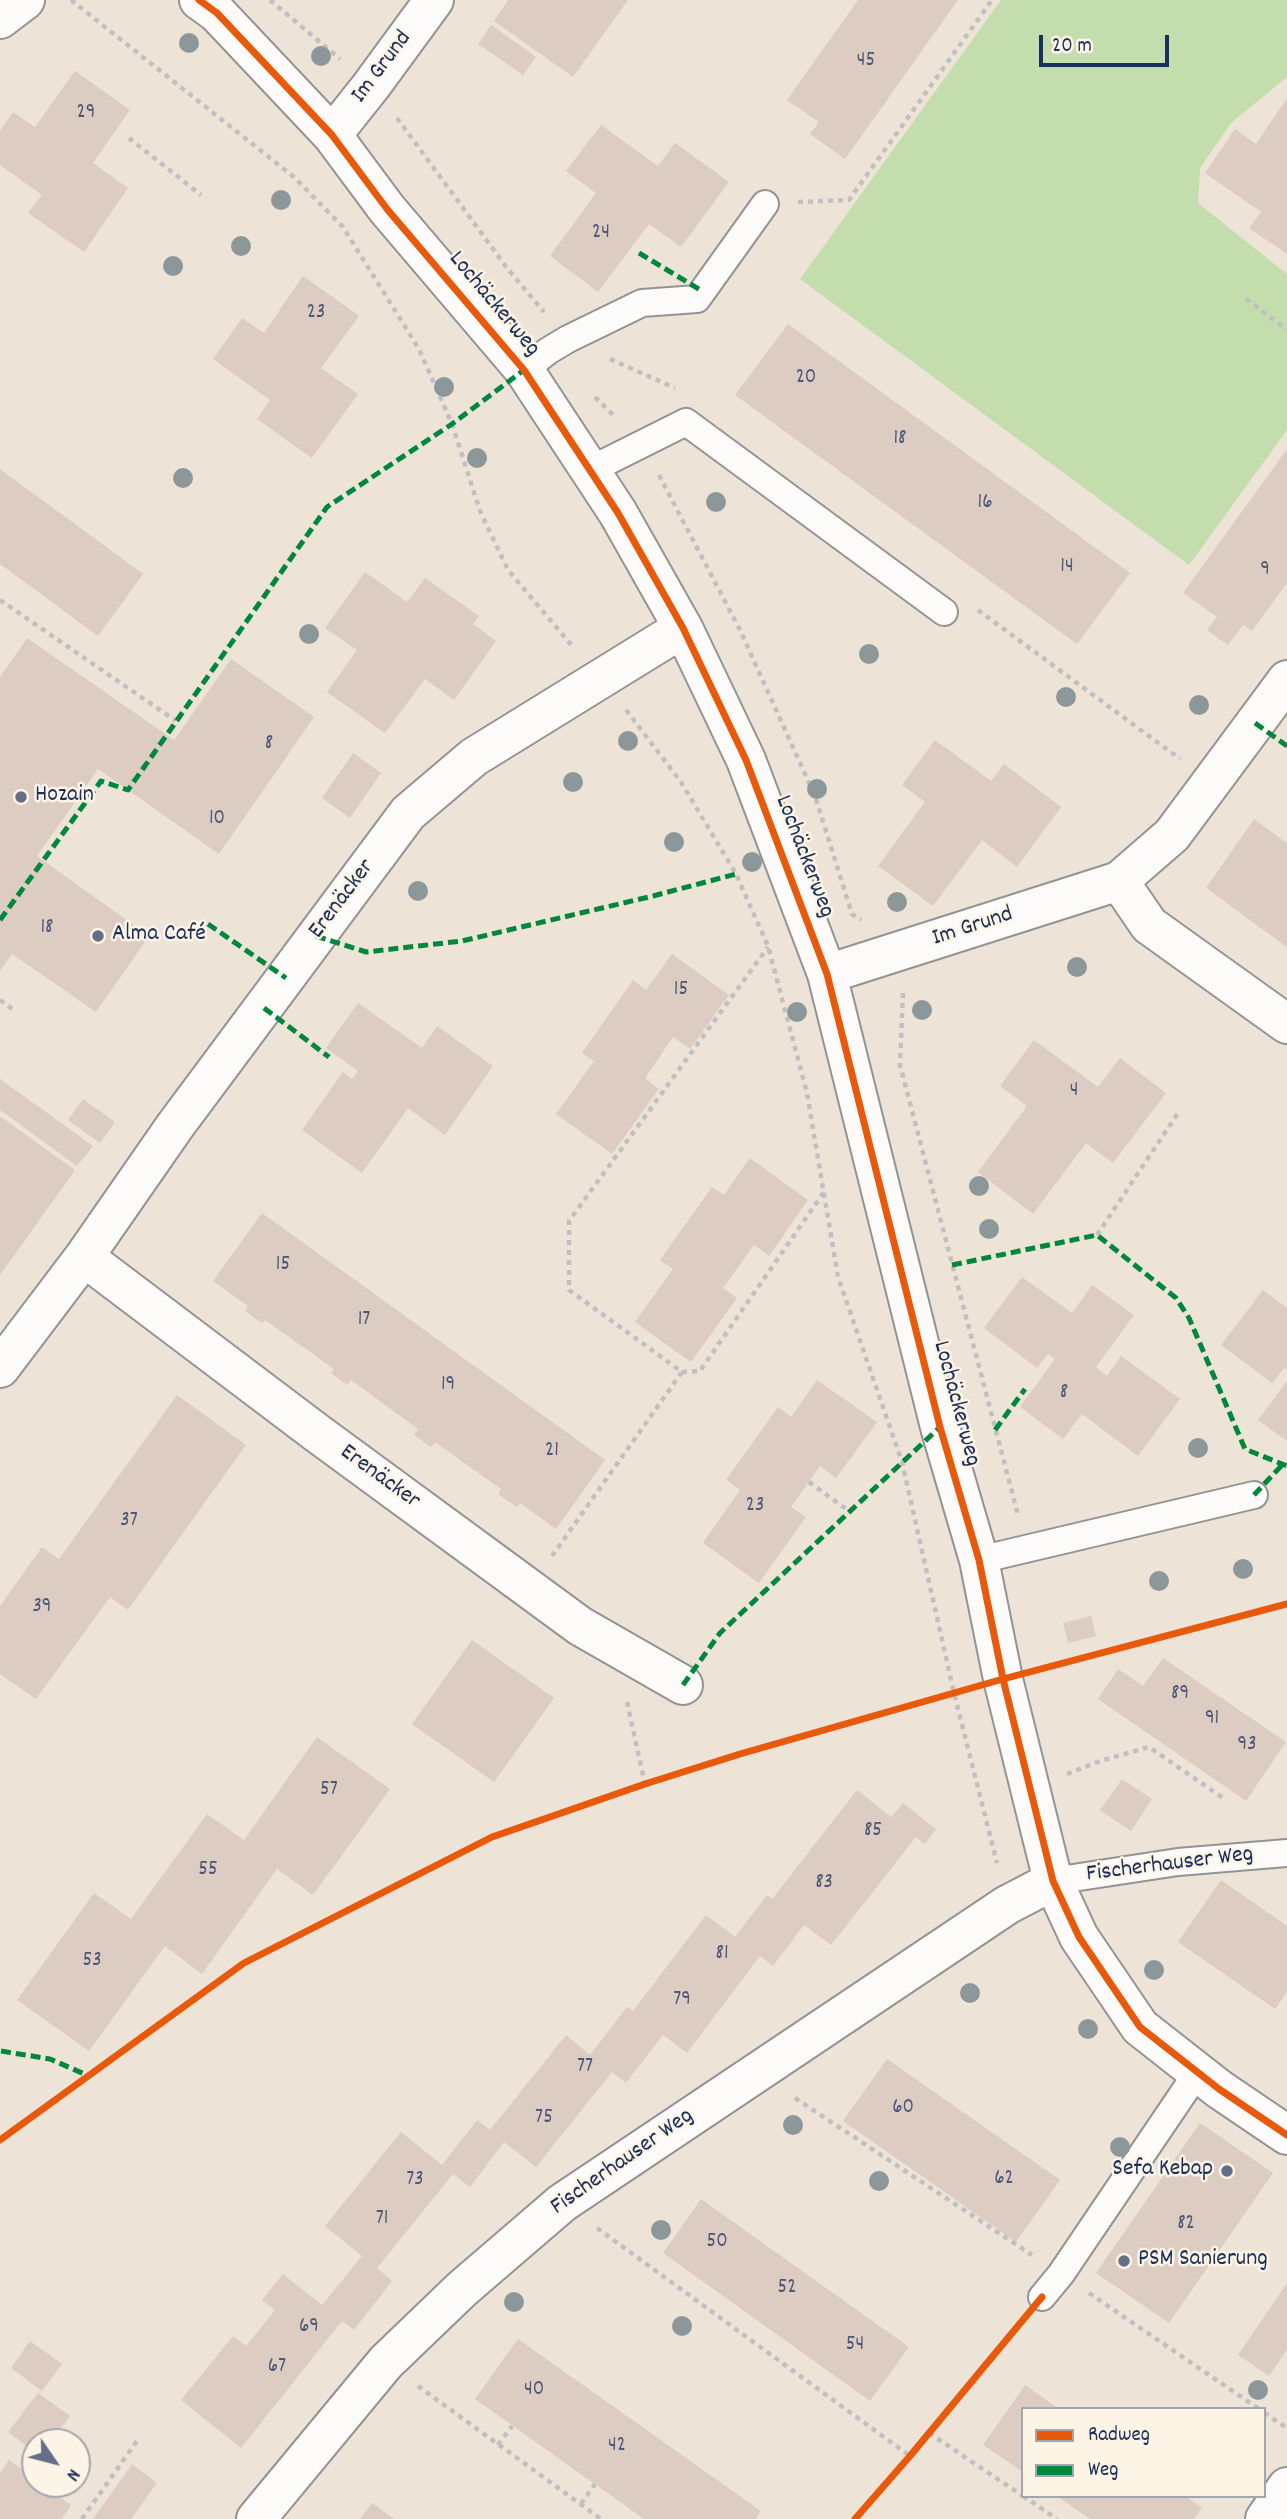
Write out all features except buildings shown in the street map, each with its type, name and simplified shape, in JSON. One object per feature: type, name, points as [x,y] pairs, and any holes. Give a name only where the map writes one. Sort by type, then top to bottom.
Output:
[{"type":"street","points":[[0,19],[25,0]]},
{"type":"street","name":"Lochäckerweg","points":[[199,0],[217,13],[332,135],[387,209],[524,370],[618,513],[683,628],[746,760],[827,974],[940,1427],[979,1560],[1003,1679],[1053,1881]]},
{"type":"street","name":"Im Grund","points":[[332,135],[434,0]]},
{"type":"street","name":"Erenäcker","points":[[0,1368],[84,1257],[175,1126],[408,813],[474,757],[683,628]]},
{"type":"street","name":"Im Grund","points":[[827,974],[1119,881],[1172,835],[1287,680]]},
{"type":"street","points":[[1119,881],[1149,925],[1287,1024]]},
{"type":"street","name":"Erenäcker","points":[[84,1257],[317,1433],[580,1626],[683,1685]]},
{"type":"street","name":"Fischerhauser Weg","points":[[256,2519],[386,2362],[462,2289],[562,2203],[1007,1905],[1053,1881],[1079,1937],[1140,2027],[1197,2073],[1287,2135]]},
{"type":"street","points":[[1265,2519],[1287,2487]]},
{"type":"lane","points":[[524,370],[568,339],[642,303],[697,299],[765,204]]},
{"type":"lane","points":[[590,470],[686,422],[944,612]]},
{"type":"lane","points":[[979,1560],[1254,1495]]},
{"type":"lane","name":"Fischerhauser Weg","points":[[1053,1881],[1178,1862],[1287,1853]]},
{"type":"lane","points":[[1042,2297],[1061,2274],[1197,2073]]},
{"type":"path","points":[[71,0],[294,177],[343,227],[419,349],[452,424],[480,511],[508,570],[638,723],[681,782],[736,874],[768,946],[807,1093],[838,1277],[902,1462],[954,1693],[1007,1905]]},
{"type":"path","points":[[270,0],[371,86],[405,127],[507,268],[550,319]]},
{"type":"path","points":[[765,204],[849,200],[992,0]]},
{"type":"path","points":[[129,138],[201,195]]},
{"type":"path","points":[[1246,299],[1287,330]]},
{"type":"path","points":[[0,600],[176,721]]},
{"type":"path","points":[[768,946],[569,1221],[569,1290],[682,1372],[700,1371],[824,1192]]},
{"type":"path","points":[[0,1000],[15,1011]]},
{"type":"path","points":[[1097,1235],[1180,1110]]},
{"type":"path","points":[[529,1588],[682,1372]]},
{"type":"path","points":[[809,1482],[849,1511]]},
{"type":"path","points":[[615,1646],[645,1784]]},
{"type":"path","points":[[1031,1788],[1100,1760],[1150,1746],[1226,1800]]},
{"type":"path","points":[[756,2072],[1256,2407]]},
{"type":"path","points":[[562,2203],[911,2456]]},
{"type":"path","points":[[386,2362],[601,2519]]},
{"type":"path","points":[[1266,2414],[1287,2428]]},
{"type":"path","points":[[498,2445],[512,2426]]},
{"type":"path","points":[[929,2433],[1021,2495]]},
{"type":"path","points":[[82,2519],[139,2438]]},
{"type":"path","points":[[580,2504],[595,2484]]},
{"type":"path","points":[[1026,2498],[1057,2519]]},
{"type":"green space","points":[[1001,0],[1287,0],[1287,77],[1231,123],[1200,168],[1198,203],[1287,274],[1287,430],[1189,565],[800,279]]},
{"type":"marked path","points":[[639,253],[702,291]]},
{"type":"marked path","points":[[0,920],[101,781],[128,790],[327,507],[452,424],[524,370]]},
{"type":"marked path","points":[[1255,723],[1287,746]]},
{"type":"marked path","points":[[316,936],[366,952],[462,941],[736,874]]},
{"type":"marked path","points":[[208,924],[286,978]]},
{"type":"marked path","points":[[264,1008],[329,1057]]},
{"type":"marked path","points":[[952,1265],[1097,1235],[1176,1298],[1189,1318],[1245,1449],[1287,1466]]},
{"type":"marked path","points":[[995,1430],[1025,1389]]},
{"type":"marked path","points":[[683,1685],[720,1633],[940,1427]]},
{"type":"marked path","points":[[1254,1495],[1283,1464]]},
{"type":"marked path","points":[[1,2051],[50,2059],[89,2076]]},
{"type":"cycle path","points":[[199,0],[217,13],[332,135],[387,209],[524,370],[618,513],[683,628],[746,760],[827,974],[940,1427],[979,1560],[1003,1679],[1053,1881],[1079,1937],[1140,2027],[1219,2089],[1287,2135]]},
{"type":"cycle path","points":[[0,2140],[244,1963],[492,1837],[740,1754],[1003,1679],[1287,1604]]},
{"type":"cycle path","points":[[855,2519],[1042,2297]]},
{"type":"place","name":"Hozain","points":[[21,797]]},
{"type":"place","name":"Alma Café","points":[[98,936]]},
{"type":"place","name":"Sefa Kebap","points":[[1227,2171]]},
{"type":"place","name":"PSM Sanierung","points":[[1124,2261]]}]
